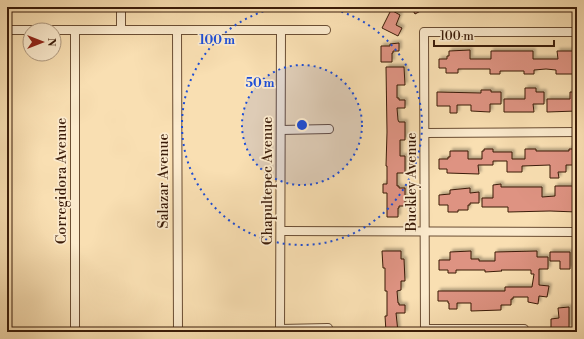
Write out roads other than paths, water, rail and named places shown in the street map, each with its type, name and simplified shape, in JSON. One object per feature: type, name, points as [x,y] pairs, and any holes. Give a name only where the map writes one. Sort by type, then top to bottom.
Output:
[{"type":"street","points":[[121,7],[121,30]]},
{"type":"street","points":[[7,30],[326,30]]},
{"type":"street","name":"Corregidora Avenue","points":[[75,30],[75,332]]},
{"type":"street","name":"Salazar Avenue","points":[[177,30],[178,332]]},
{"type":"street","name":"Chapultepec Avenue","points":[[280,331],[281,30]]},
{"type":"street","name":"Buckley Avenue","points":[[425,331],[424,32],[577,32]]},
{"type":"street","points":[[281,130],[329,129]]},
{"type":"street","points":[[425,132],[577,132]]},
{"type":"street","points":[[281,231],[577,232]]},
{"type":"street","points":[[280,331],[328,328]]},
{"type":"street","points":[[425,331],[524,329]]}]
